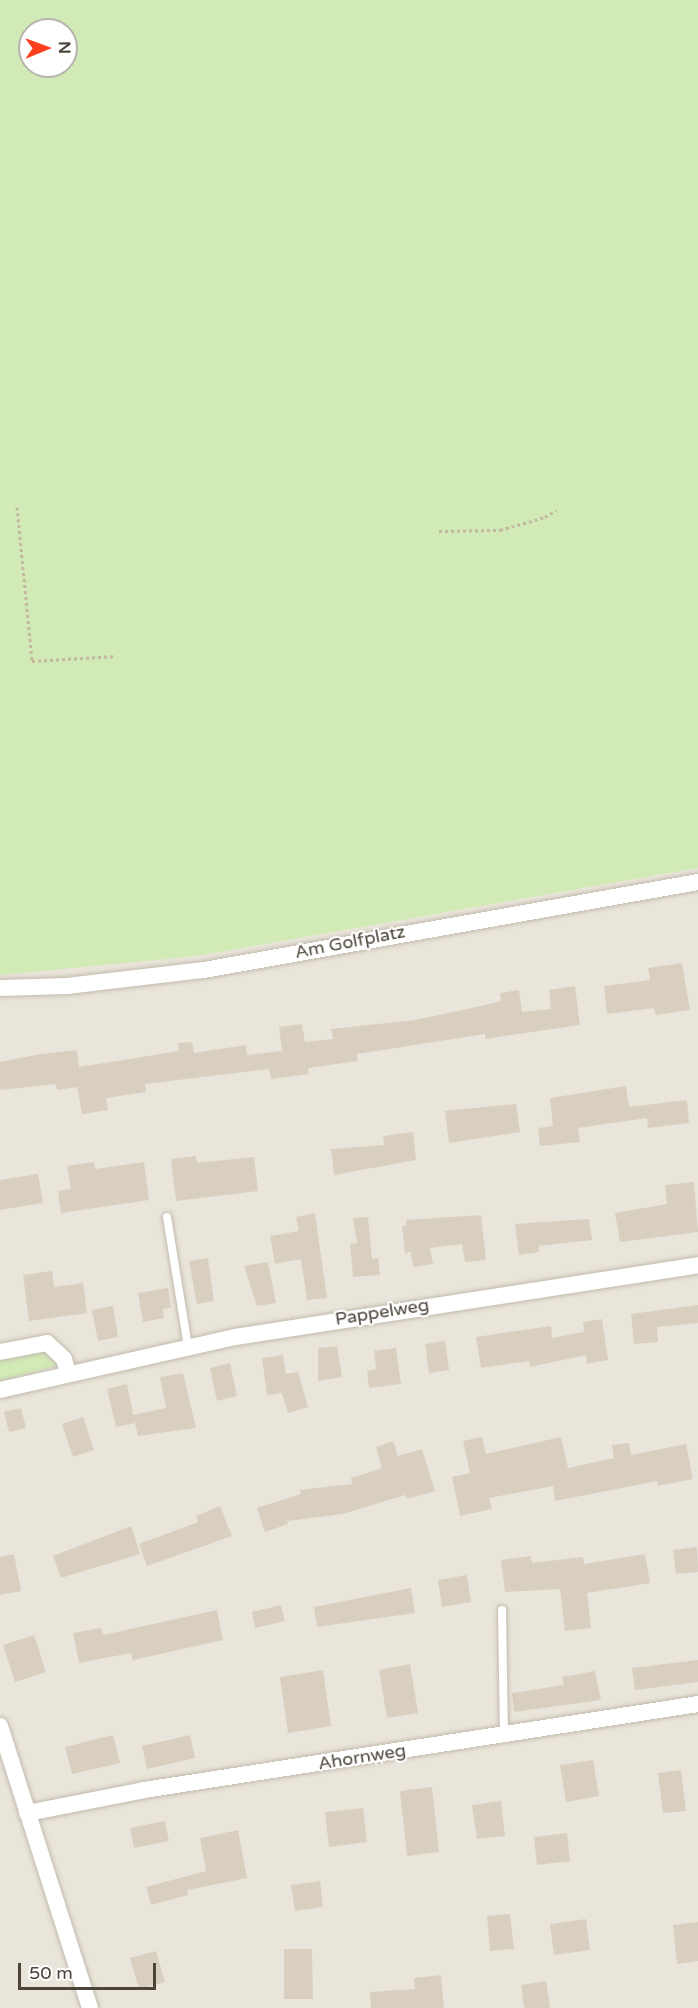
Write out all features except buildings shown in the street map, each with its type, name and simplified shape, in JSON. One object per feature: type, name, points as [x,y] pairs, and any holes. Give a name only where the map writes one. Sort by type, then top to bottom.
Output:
[{"type":"street","name":"Am Golfplatz","points":[[0,988],[67,986],[204,970],[698,882]]},
{"type":"street","name":"Pappelweg","points":[[0,1390],[188,1347],[396,1310],[698,1265]]},
{"type":"street","points":[[0,1352],[47,1343],[64,1359],[68,1373]]},
{"type":"street","name":"Ahornweg","points":[[27,1813],[144,1790],[698,1704]]},
{"type":"street","points":[[0,1726],[90,2008]]},
{"type":"lane","points":[[167,1217],[188,1347]]},
{"type":"lane","points":[[502,1610],[504,1735]]},
{"type":"path","points":[[17,507],[32,661],[115,656]]},
{"type":"path","points":[[439,531],[500,530],[545,517],[556,510]]},
{"type":"shaded area","points":[[698,868],[698,2008],[0,2008],[0,970],[197,956]]},
{"type":"green space","points":[[0,0],[698,0],[698,868],[197,956],[0,975]]},
{"type":"green space","points":[[45,1348],[58,1361],[56,1366],[0,1381],[0,1359]]}]
